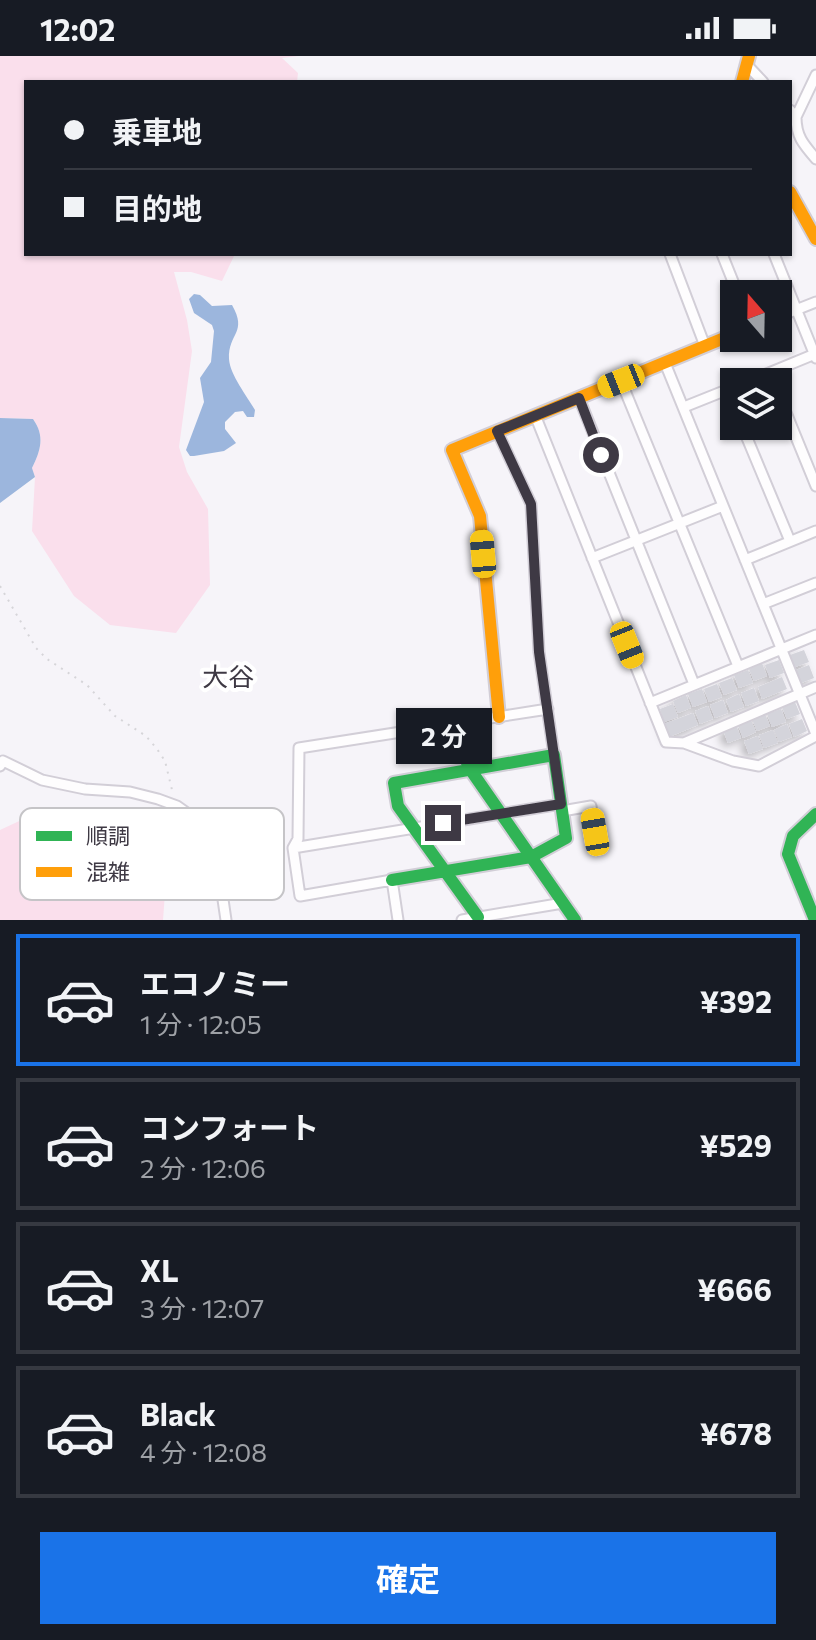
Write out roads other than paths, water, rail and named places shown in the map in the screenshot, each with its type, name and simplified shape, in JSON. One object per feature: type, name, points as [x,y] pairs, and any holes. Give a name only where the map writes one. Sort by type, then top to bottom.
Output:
[{"type":"street","points":[[743,80],[749,61]]},
{"type":"street","points":[[749,61],[762,80]]},
{"type":"street","points":[[816,75],[793,113],[796,132],[816,159]]},
{"type":"street","points":[[792,196],[816,239]]},
{"type":"street","points":[[671,256],[705,346]]},
{"type":"street","points":[[723,256],[732,280]]},
{"type":"street","points":[[775,256],[815,356],[790,368]]},
{"type":"street","points":[[792,311],[816,302]]},
{"type":"street","points":[[499,717],[480,516],[452,450],[720,340]]},
{"type":"street","points":[[535,415],[666,742],[684,743],[733,761],[759,766],[816,735],[665,363]]},
{"type":"street","points":[[621,381],[738,666]]},
{"type":"street","points":[[684,407],[720,393]]},
{"type":"street","points":[[579,398],[694,684]]},
{"type":"street","points":[[792,427],[816,486]]},
{"type":"street","points":[[497,431],[531,504],[539,652],[548,709],[566,838],[531,857],[300,896],[293,848],[298,839],[299,748],[548,709]]},
{"type":"street","points":[[748,440],[790,541]]},
{"type":"street","points":[[592,558],[723,506]]},
{"type":"street","points":[[745,560],[816,531]]},
{"type":"street","points":[[763,604],[816,583]]},
{"type":"street","points":[[650,703],[816,635]]},
{"type":"street","points":[[684,743],[816,687]]},
{"type":"street","points":[[449,725],[470,769],[575,920]]},
{"type":"street","points":[[478,917],[398,806],[394,783],[554,755]]},
{"type":"street","points":[[0,766],[3,761],[42,780],[85,789],[130,792],[180,808]]},
{"type":"street","points":[[293,848],[561,807],[591,806],[595,832]]},
{"type":"street","points":[[814,920],[788,854],[793,836],[816,814]]},
{"type":"street","points":[[392,880],[398,920]]},
{"type":"street","points":[[223,900],[226,920]]},
{"type":"street","points":[[462,920],[563,903]]},
{"type":"water","points":[[194,294],[200,295],[212,306],[232,305],[238,328],[229,350],[230,365],[255,410],[254,417],[247,417],[243,411],[235,412],[225,422],[225,429],[236,443],[224,451],[190,456],[186,450],[204,402],[200,378],[211,362],[214,331],[212,325],[194,313],[189,299]]},
{"type":"water","points":[[0,418],[33,419],[40,443],[32,468],[35,477],[0,503]]},
{"type":"district","name":"大谷","points":[[228,677]]}]
